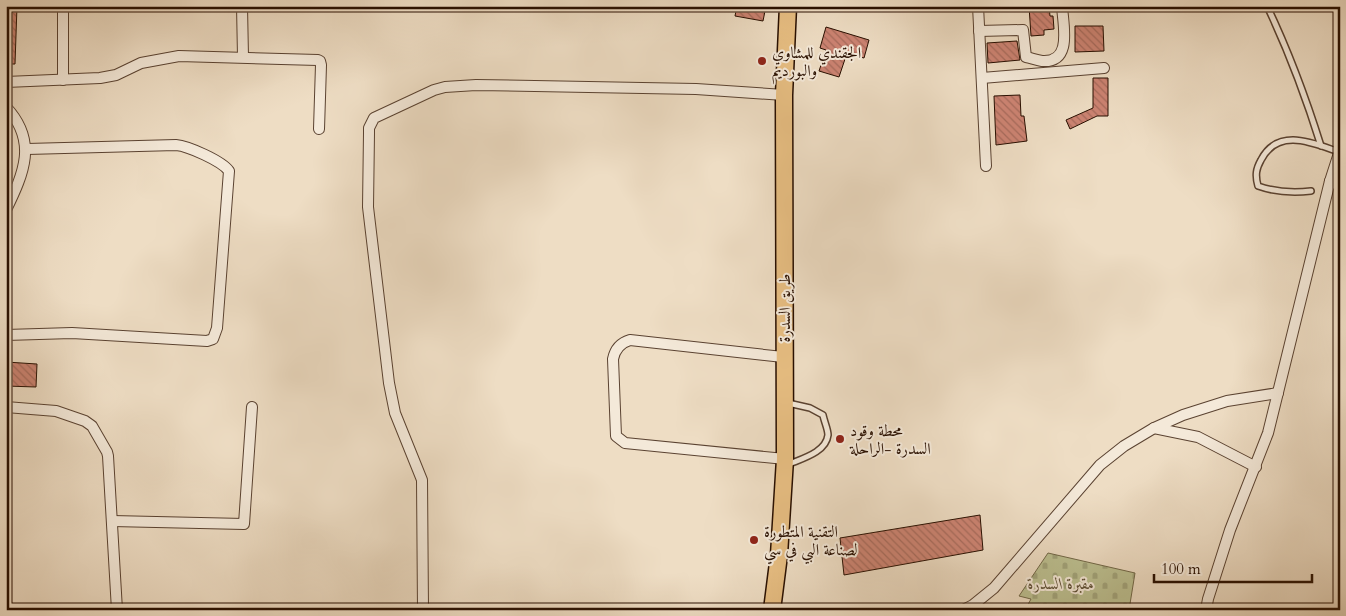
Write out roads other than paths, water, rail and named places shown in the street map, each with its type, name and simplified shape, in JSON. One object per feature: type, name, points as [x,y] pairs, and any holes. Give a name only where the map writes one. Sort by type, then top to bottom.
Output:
[{"type":"main road","name":"طريق السدرة","points":[[772,610],[780,555],[786,402],[784,357],[784,95],[788,6]]},
{"type":"street","points":[[63,6],[63,80]]},
{"type":"street","points":[[242,6],[243,57]]},
{"type":"street","points":[[978,6],[986,166]]},
{"type":"street","points":[[979,31],[1023,30],[1026,57],[1042,61],[1051,60],[1060,54],[1065,43],[1062,6]]},
{"type":"street","points":[[6,82],[108,77],[141,63],[171,57],[318,60],[320,61],[319,129]]},
{"type":"street","points":[[982,78],[1104,68]]},
{"type":"street","points":[[423,610],[422,480],[392,405],[368,207],[369,133],[374,118],[429,92],[444,87],[476,85],[696,90],[784,95]]},
{"type":"street","points":[[6,107],[14,115],[27,149],[22,176],[6,210]]},
{"type":"street","points":[[6,335],[72,333],[207,341],[213,339],[217,328],[229,171],[227,168],[176,144],[27,149]]},
{"type":"street","points":[[1206,610],[1230,530],[1268,433],[1335,184],[1339,151]]},
{"type":"street","points":[[784,357],[630,340],[624,342],[617,349],[613,359],[616,436],[621,441],[784,463]]},
{"type":"street","points":[[964,610],[994,588],[1100,465],[1124,446],[1154,428],[1183,415],[1227,401],[1278,393]]},
{"type":"street","points":[[6,407],[56,411],[85,421],[92,426],[108,456],[117,610]]},
{"type":"street","points":[[112,522],[244,524],[252,407]]},
{"type":"street","points":[[1154,428],[1198,437],[1256,467]]},
{"type":"lane","points":[[1267,6],[1292,61],[1321,146]]},
{"type":"lane","points":[[1312,191],[1284,192],[1258,186],[1255,176],[1256,168],[1264,153],[1274,145],[1285,140],[1304,140],[1339,151]]},
{"type":"lane","points":[[784,463],[816,452],[826,443],[828,434],[823,415],[810,408],[786,402]]},
{"type":"place","name":"الجقندي للمشاوي والبورديم","points":[[762,61]]},
{"type":"place","name":"محطة وقود السدرة -الراحلة","points":[[840,439]]},
{"type":"place","name":"التقنية المتطورة لصناعة البي في سي","points":[[754,540]]},
{"type":"park label","name":"مقبرة السدرة","points":[[1061,583]]}]
